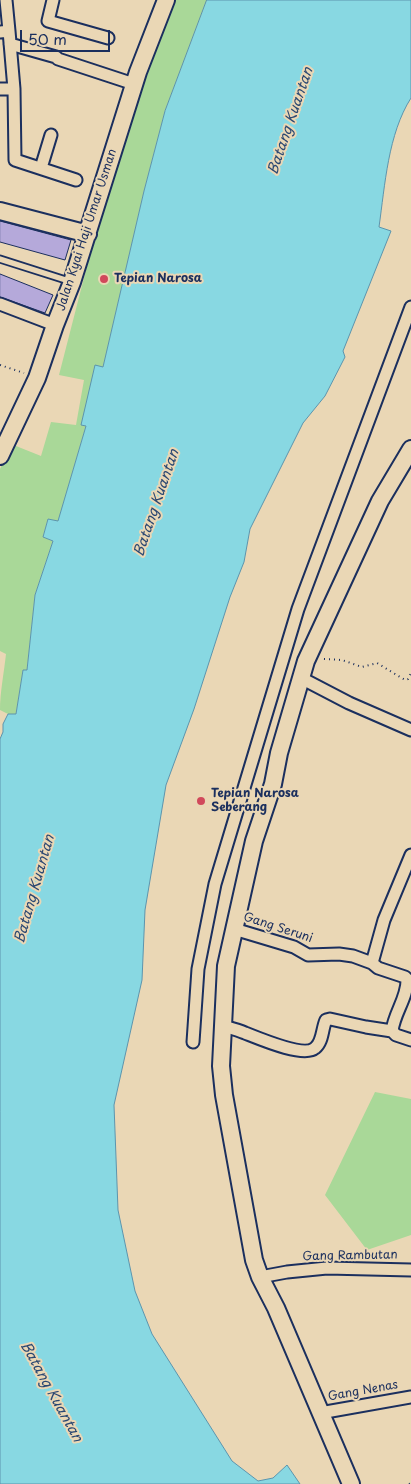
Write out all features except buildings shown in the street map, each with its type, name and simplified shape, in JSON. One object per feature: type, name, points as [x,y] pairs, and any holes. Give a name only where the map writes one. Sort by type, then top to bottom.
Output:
[{"type":"street","points":[[6,0],[4,32],[10,44],[14,89],[15,160],[76,180]]},
{"type":"street","points":[[54,0],[48,21],[108,38]]},
{"type":"street","name":"Jalan Kyai Haji Umar Usman","points":[[1,450],[22,413],[37,378],[88,234],[134,84],[166,0]]},
{"type":"street","points":[[10,44],[56,57],[134,84]]},
{"type":"street","points":[[0,88],[14,89]]},
{"type":"street","points":[[41,168],[51,135]]},
{"type":"street","points":[[0,211],[88,234]]},
{"type":"street","points":[[0,304],[54,326]]},
{"type":"street","points":[[193,1042],[198,969],[215,884],[298,609],[411,307]]},
{"type":"street","points":[[351,1484],[279,1316],[260,1277],[249,1236],[224,1095],[221,1066],[226,966],[254,841],[273,784],[279,753],[309,655],[380,501],[411,449]]},
{"type":"street","points":[[301,678],[350,703],[411,730]]},
{"type":"street","points":[[372,963],[384,920],[411,855]]},
{"type":"street","name":"Gang Seruni","points":[[234,929],[294,947],[308,955],[339,954],[353,956],[372,963],[378,968],[406,977],[404,996],[392,1031]]},
{"type":"street","points":[[223,1026],[284,1048],[306,1050],[313,1050],[318,1047],[326,1020],[330,1019],[366,1028],[392,1031],[396,1035],[411,1040]]},
{"type":"street","name":"Gang Rambutan","points":[[260,1277],[327,1268],[411,1270]]},
{"type":"street","name":"Gang Nenas","points":[[320,1413],[411,1397]]},
{"type":"lane","points":[[0,258],[72,282]]},
{"type":"path","points":[[0,365],[37,378]]},
{"type":"path","points":[[309,655],[322,659],[342,660],[362,666],[377,663],[405,680],[408,679],[411,673]]},
{"type":"green space","name":"Tepian Narosa","points":[[170,0],[207,0],[165,111],[144,191],[103,368],[96,366],[86,426],[58,522],[48,519],[43,537],[53,541],[35,595],[27,670],[23,670],[16,714],[8,714],[0,710],[6,654],[0,651],[0,469],[11,446],[16,446],[41,456],[51,422],[76,425],[84,380],[59,375],[106,192]]},
{"type":"green space","points":[[375,1092],[411,1099],[411,1235],[367,1250],[325,1195]]},
{"type":"water","name":"Batang Kuantan","points":[[207,0],[411,0],[411,98],[403,112],[392,144],[379,227],[391,231],[343,351],[345,357],[325,396],[303,423],[250,529],[244,562],[230,597],[194,709],[166,785],[145,910],[142,980],[114,1105],[118,1210],[135,1291],[152,1334],[232,1461],[258,1481],[273,1478],[287,1465],[300,1484],[0,1484],[0,739],[3,732],[3,724],[8,714],[16,714],[23,670],[27,670],[35,595],[53,541],[43,537],[48,519],[58,521],[86,426],[81,425],[95,365],[103,367],[144,191],[165,111]]},
{"type":"place","name":"Tepian Narosa","points":[[104,279]]},
{"type":"place","name":"Tepian Narosa Seberang","points":[[201,801]]}]
